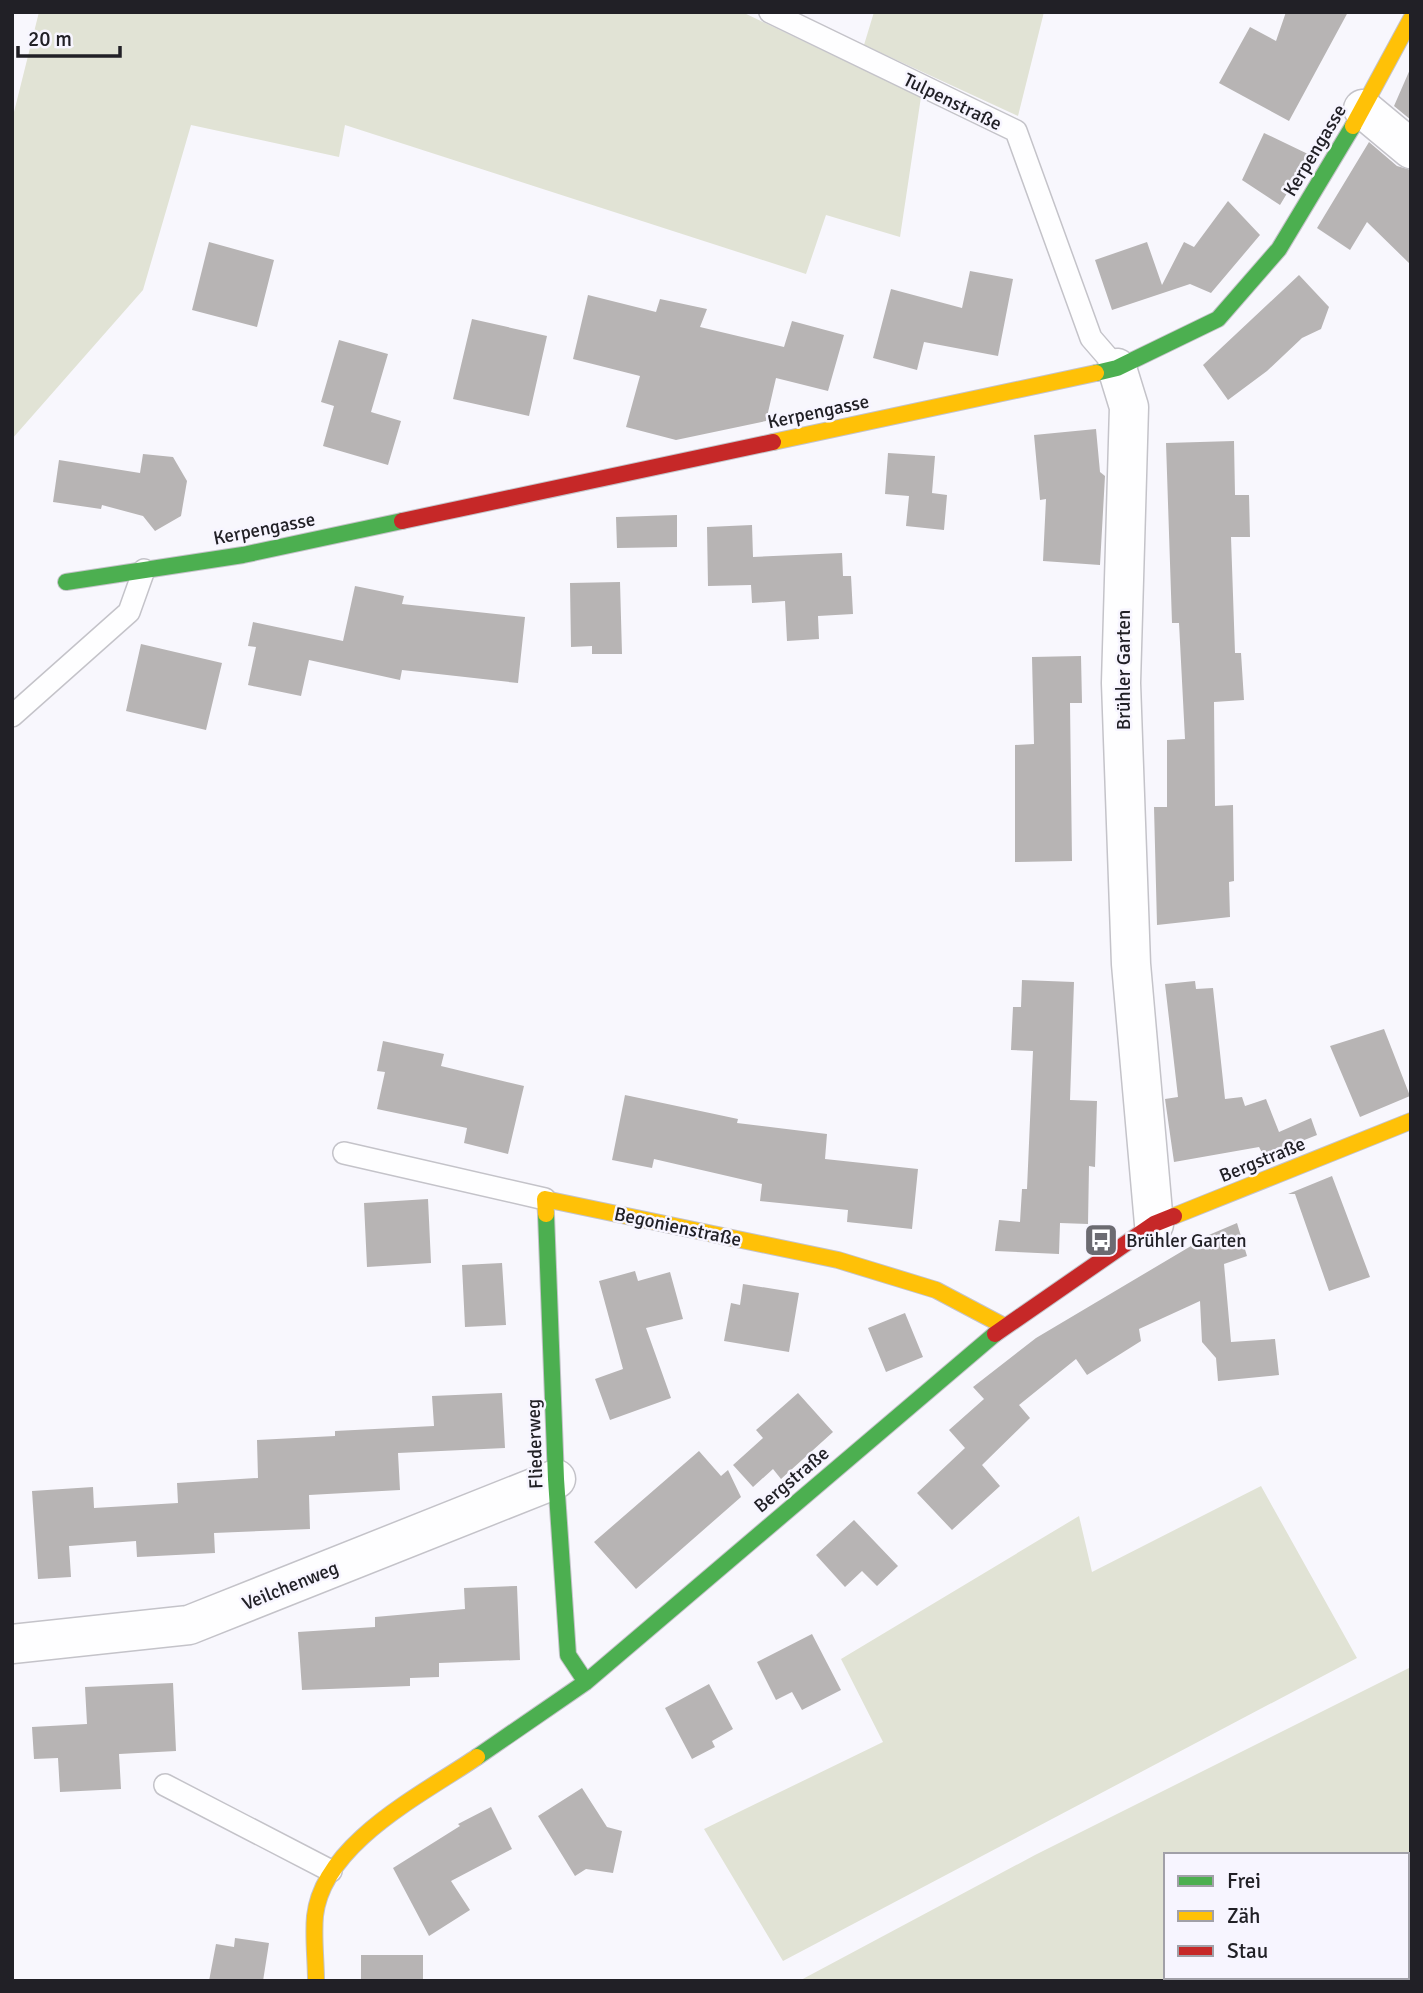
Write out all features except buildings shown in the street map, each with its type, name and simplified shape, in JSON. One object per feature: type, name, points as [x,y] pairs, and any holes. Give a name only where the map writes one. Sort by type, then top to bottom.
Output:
[{"type":"street","name":"Kerpengasse","points":[[66,582],[243,555],[1117,368],[1218,319],[1279,248],[1363,109],[1411,19]]},
{"type":"street","points":[[1363,109],[1411,149]]},
{"type":"street","name":"Brühler Garten","points":[[1117,368],[1129,407],[1121,683],[1131,964],[1154,1224]]},
{"type":"street","name":"Bergstraße","points":[[316,1981],[315,1914],[331,1871],[362,1836],[586,1682],[1004,1325],[1154,1224],[1411,1121]]},
{"type":"street","name":"Begonienstraße","points":[[545,1199],[838,1260],[936,1290],[1004,1325]]},
{"type":"street","name":"Fliederweg","points":[[545,1199],[556,1479],[568,1655],[586,1682]]},
{"type":"street","name":"Veilchenweg","points":[[12,1644],[189,1625],[556,1479]]},
{"type":"lane","name":"Tulpenstraße","points":[[770,12],[1016,131],[1091,338],[1117,368]]},
{"type":"lane","points":[[12,716],[129,612],[144,570]]},
{"type":"lane","name":"Begonienstraße","points":[[344,1153],[545,1199]]},
{"type":"lane","points":[[165,1785],[331,1871]]},
{"type":"shaded area","points":[[39,12],[742,12],[921,97],[900,237],[826,215],[806,274],[345,125],[339,157],[191,125],[143,290],[12,439],[12,120]]},
{"type":"shaded area","points":[[874,12],[1044,12],[1018,116],[864,45]]},
{"type":"shaded area","points":[[1261,1486],[1357,1658],[783,1961],[704,1829],[883,1742],[841,1659],[1079,1516],[1092,1572]]},
{"type":"shaded area","points":[[1411,1667],[1411,1981],[799,1981],[1035,1855]]},
{"type":"traffic: fast","points":[[1096,373],[1117,368],[1218,319],[1279,249],[1353,126]]},
{"type":"traffic: fast","points":[[66,582],[243,555],[402,521]]},
{"type":"traffic: fast","points":[[546,1214],[556,1479],[568,1655],[586,1682]]},
{"type":"traffic: fast","points":[[477,1757],[586,1682],[995,1334]]},
{"type":"traffic: slow","points":[[1353,126],[1411,19]]},
{"type":"traffic: slow","points":[[773,442],[1096,373]]},
{"type":"traffic: slow","points":[[1174,1216],[1411,1121]]},
{"type":"traffic: slow","points":[[546,1214],[545,1199],[838,1260],[936,1290],[1004,1326]]},
{"type":"traffic: slow","points":[[316,1981],[315,1916],[322,1890],[336,1866],[356,1843],[379,1823],[477,1757]]},
{"type":"traffic: jam","points":[[402,521],[773,442]]},
{"type":"traffic: jam","points":[[995,1334],[1154,1224],[1174,1216]]},
{"type":"place","name":"Brühler Garten","points":[[1101,1240]]}]
